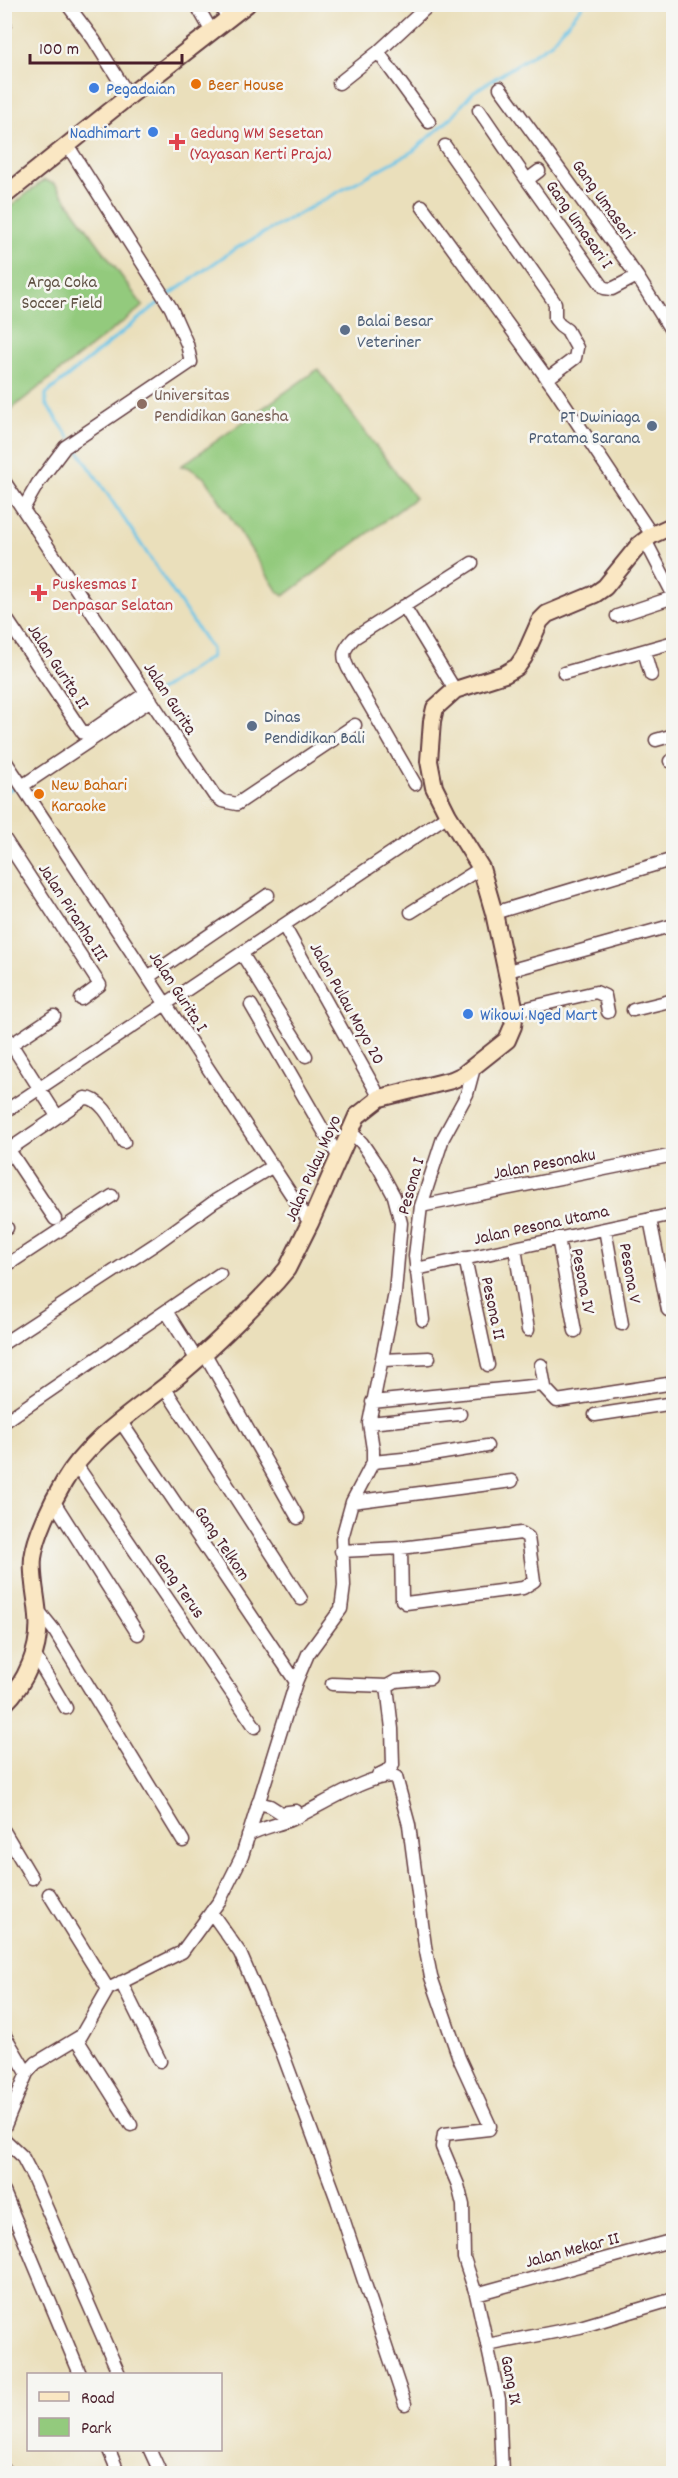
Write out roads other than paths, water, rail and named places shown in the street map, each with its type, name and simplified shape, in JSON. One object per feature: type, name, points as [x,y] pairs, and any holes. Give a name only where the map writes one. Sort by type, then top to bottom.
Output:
[{"type":"street","points":[[67,4],[94,40],[129,96]]},
{"type":"street","points":[[195,4],[212,32]]},
{"type":"street","points":[[219,4],[228,19]]},
{"type":"street","points":[[5,194],[247,4]]},
{"type":"street","points":[[339,83],[378,52],[430,4]]},
{"type":"street","points":[[378,52],[429,122]]},
{"type":"street","name":"Gang Umasari","points":[[500,88],[637,276],[674,335]]},
{"type":"street","name":"Gang Umasari I","points":[[479,110],[604,288],[612,289],[637,276]]},
{"type":"street","points":[[23,509],[38,483],[65,447],[191,362],[187,344],[171,308],[68,146]]},
{"type":"street","points":[[445,146],[555,303],[555,319],[567,330],[577,348],[575,358],[547,379]]},
{"type":"street","name":"Gang Umasari I","points":[[527,180],[539,171]]},
{"type":"street","points":[[422,206],[547,379],[649,543],[674,596],[617,616]]},
{"type":"street","name":"Jalan Gurita","points":[[4,481],[214,795],[231,804],[237,804],[355,725]]},
{"type":"street","name":"Jalan Pulau Moyo","points":[[4,1704],[19,1687],[34,1654],[38,1632],[33,1555],[54,1502],[75,1463],[200,1356],[287,1269],[357,1116],[380,1098],[452,1080],[474,1068],[507,1040],[513,1026],[515,1011],[494,913],[481,868],[448,815],[434,787],[429,761],[435,708],[455,690],[505,674],[517,667],[540,621],[547,614],[577,603],[605,586],[649,543],[674,525]]},
{"type":"street","points":[[415,784],[343,657],[344,650],[354,638],[472,563]]},
{"type":"street","points":[[404,606],[455,690]]},
{"type":"street","name":"Jalan Gurita II","points":[[4,615],[83,733],[101,729],[149,697]]},
{"type":"street","points":[[564,674],[674,642]]},
{"type":"street","points":[[644,651],[651,675]]},
{"type":"street","points":[[16,781],[101,729]]},
{"type":"street","points":[[656,740],[674,735]]},
{"type":"street","name":"Jalan Gurita I","points":[[4,759],[16,781],[310,1223]]},
{"type":"street","points":[[4,1112],[284,927],[448,815]]},
{"type":"street","name":"Jalan Piranha III","points":[[4,838],[100,985],[81,999]]},
{"type":"street","points":[[494,913],[674,859]]},
{"type":"street","points":[[411,912],[481,868]]},
{"type":"street","points":[[148,977],[268,896]]},
{"type":"street","points":[[508,971],[674,925]]},
{"type":"street","name":"Jalan Pulau Moyo 20","points":[[284,927],[380,1098]]},
{"type":"street","points":[[242,954],[306,1056]]},
{"type":"street","points":[[515,1011],[596,992],[605,996],[608,1012]]},
{"type":"street","points":[[633,1010],[674,1000]]},
{"type":"street","points":[[251,1005],[338,1156]]},
{"type":"street","points":[[12,1044],[54,1016]]},
{"type":"street","points":[[4,1033],[57,1116]]},
{"type":"street","name":"Pesona I","points":[[423,1320],[416,1269],[416,1230],[421,1206],[443,1138],[467,1094],[474,1068]]},
{"type":"street","points":[[55,1219],[7,1152],[85,1098],[90,1098],[98,1104],[124,1142]]},
{"type":"street","points":[[130,2125],[80,2043],[81,2036],[108,1989],[182,1952],[235,1873],[258,1830],[296,1683],[308,1654],[341,1609],[344,1586],[341,1551],[346,1521],[352,1502],[373,1462],[369,1424],[395,1293],[401,1223],[394,1196],[379,1168],[362,1143],[349,1130]]},
{"type":"street","name":"Jalan Pesonaku","points":[[421,1206],[674,1155]]},
{"type":"street","points":[[4,1343],[215,1201],[273,1166]]},
{"type":"street","points":[[4,1267],[111,1196]]},
{"type":"street","name":"Jalan Pesona Utama","points":[[416,1269],[674,1214]]},
{"type":"street","points":[[650,1219],[668,1310]]},
{"type":"street","name":"Pesona V","points":[[605,1228],[622,1324]]},
{"type":"street","name":"Pesona IV","points":[[558,1238],[575,1331]]},
{"type":"street","points":[[515,1248],[528,1330]]},
{"type":"street","name":"Pesona II","points":[[465,1258],[488,1365]]},
{"type":"street","points":[[4,1422],[220,1274]]},
{"type":"street","points":[[166,1311],[200,1356],[298,1518]]},
{"type":"street","points":[[383,1360],[429,1358]]},
{"type":"street","points":[[542,1365],[545,1386],[557,1401],[674,1383]]},
{"type":"street","points":[[372,1402],[524,1385],[545,1386]]},
{"type":"street","points":[[164,1387],[301,1599]]},
{"type":"street","points":[[595,1414],[674,1403]]},
{"type":"street","points":[[369,1424],[460,1414]]},
{"type":"street","name":"Gang Telkom","points":[[121,1422],[296,1683]]},
{"type":"street","points":[[373,1462],[488,1446]]},
{"type":"street","name":"Gang Terus","points":[[75,1463],[255,1727]]},
{"type":"street","points":[[352,1502],[512,1481]]},
{"type":"street","points":[[54,1502],[138,1634]]},
{"type":"street","points":[[341,1551],[401,1548],[524,1533],[528,1537],[534,1581],[523,1588],[406,1602],[402,1600],[401,1592],[401,1548]]},
{"type":"street","points":[[37,1609],[54,1630],[183,1841]]},
{"type":"street","points":[[34,1654],[66,1708]]},
{"type":"street","points":[[332,1684],[387,1686],[396,1681],[430,1678]]},
{"type":"street","points":[[264,1804],[281,1813],[294,1812],[320,1797],[391,1768],[392,1729],[387,1686]]},
{"type":"street","name":"Gang IX","points":[[258,1830],[291,1820],[322,1802],[372,1781],[390,1776],[396,1777],[409,1825],[431,1977],[459,2058],[490,2126],[489,2128],[448,2132],[444,2134],[441,2146],[458,2185],[464,2220],[464,2258],[478,2293],[499,2399],[502,2474]]},
{"type":"street","points":[[4,1832],[32,1878]]},
{"type":"street","points":[[49,1894],[108,1989]]},
{"type":"street","points":[[211,1912],[240,1953],[281,2049],[337,2200],[405,2404]]},
{"type":"street","points":[[121,1982],[160,2061]]},
{"type":"street","points":[[4,2034],[27,2073]]},
{"type":"street","points":[[5,2123],[27,2073],[36,2063],[80,2043]]},
{"type":"street","points":[[4,2139],[22,2156],[33,2177],[119,2373]]},
{"type":"street","points":[[4,2192],[80,2373]]},
{"type":"street","name":"Jalan Mekar II","points":[[478,2293],[674,2240]]},
{"type":"street","points":[[487,2345],[580,2327],[674,2300]]},
{"type":"street","points":[[109,2451],[119,2474]]},
{"type":"street","points":[[150,2451],[160,2474]]},
{"type":"street","points":[[4,2469],[6,2474]]},
{"type":"waterway","points":[[166,297],[233,250],[413,151],[451,118],[473,92],[550,44],[584,4]]},
{"type":"waterway","points":[[70,438],[46,404],[46,394],[161,301]]},
{"type":"waterway","points":[[74,444],[211,649],[211,657],[151,696]]},
{"type":"waterway","points":[[4,793],[18,785]]},
{"type":"place","name":"Beer House","points":[[196,84]]},
{"type":"place","name":"Pegadaian","points":[[94,88]]},
{"type":"place","name":"Nadhimart","points":[[153,132]]},
{"type":"place","name":"Gedung WM Sesetan (Yayasan Kerti Praja)","points":[[177,142]]},
{"type":"place","name":"Balai Besar Veteriner","points":[[345,330]]},
{"type":"place","name":"Universitas Pendidikan Ganesha","points":[[142,404]]},
{"type":"place","name":"PT Dwiniaga Pratama Sarana","points":[[652,426]]},
{"type":"place","name":"Puskesmas I Denpasar Selatan","points":[[39,593]]},
{"type":"place","name":"Dinas Pendidikan Bali","points":[[252,726]]},
{"type":"place","name":"New Bahari Karaoke","points":[[39,794]]},
{"type":"place","name":"Wikowi Nged Mart","points":[[468,1014]]},
{"type":"park label","name":"Arga Coka Soccer Field","points":[[62,291]]}]
